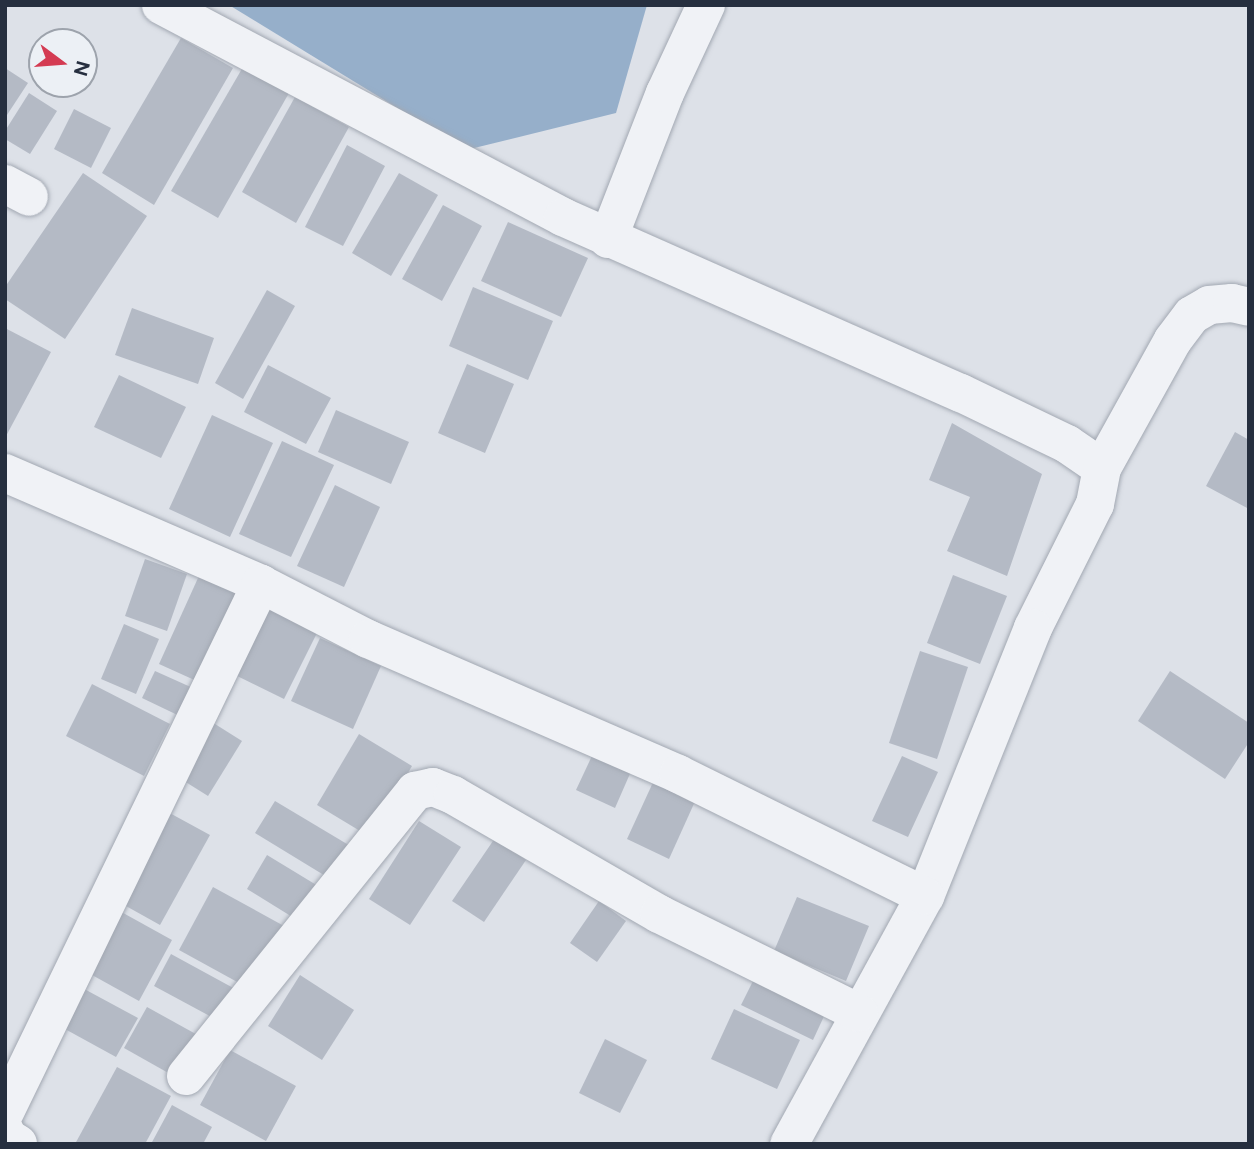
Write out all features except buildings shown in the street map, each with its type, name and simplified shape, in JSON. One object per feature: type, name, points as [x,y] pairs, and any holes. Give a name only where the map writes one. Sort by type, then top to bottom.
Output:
[{"type":"street","points":[[161,5],[608,239],[961,393],[1067,444],[1102,468]]},
{"type":"street","points":[[608,239],[665,93],[706,5]]},
{"type":"street","points":[[789,1144],[925,896],[1033,628],[1096,504],[1102,468],[1173,340],[1192,315],[1209,304],[1232,303],[1249,307]]},
{"type":"street","points":[[5,473],[261,584],[368,639],[678,774],[925,896]]},
{"type":"street","points":[[5,1112],[261,584]]},
{"type":"street","points":[[186,1076],[415,791],[433,787],[453,795],[659,914],[859,1013]]},
{"type":"street","points":[[5,1131],[7,1137],[18,1144]]},
{"type":"water","points":[[229,5],[647,5],[616,113],[466,150]]}]
